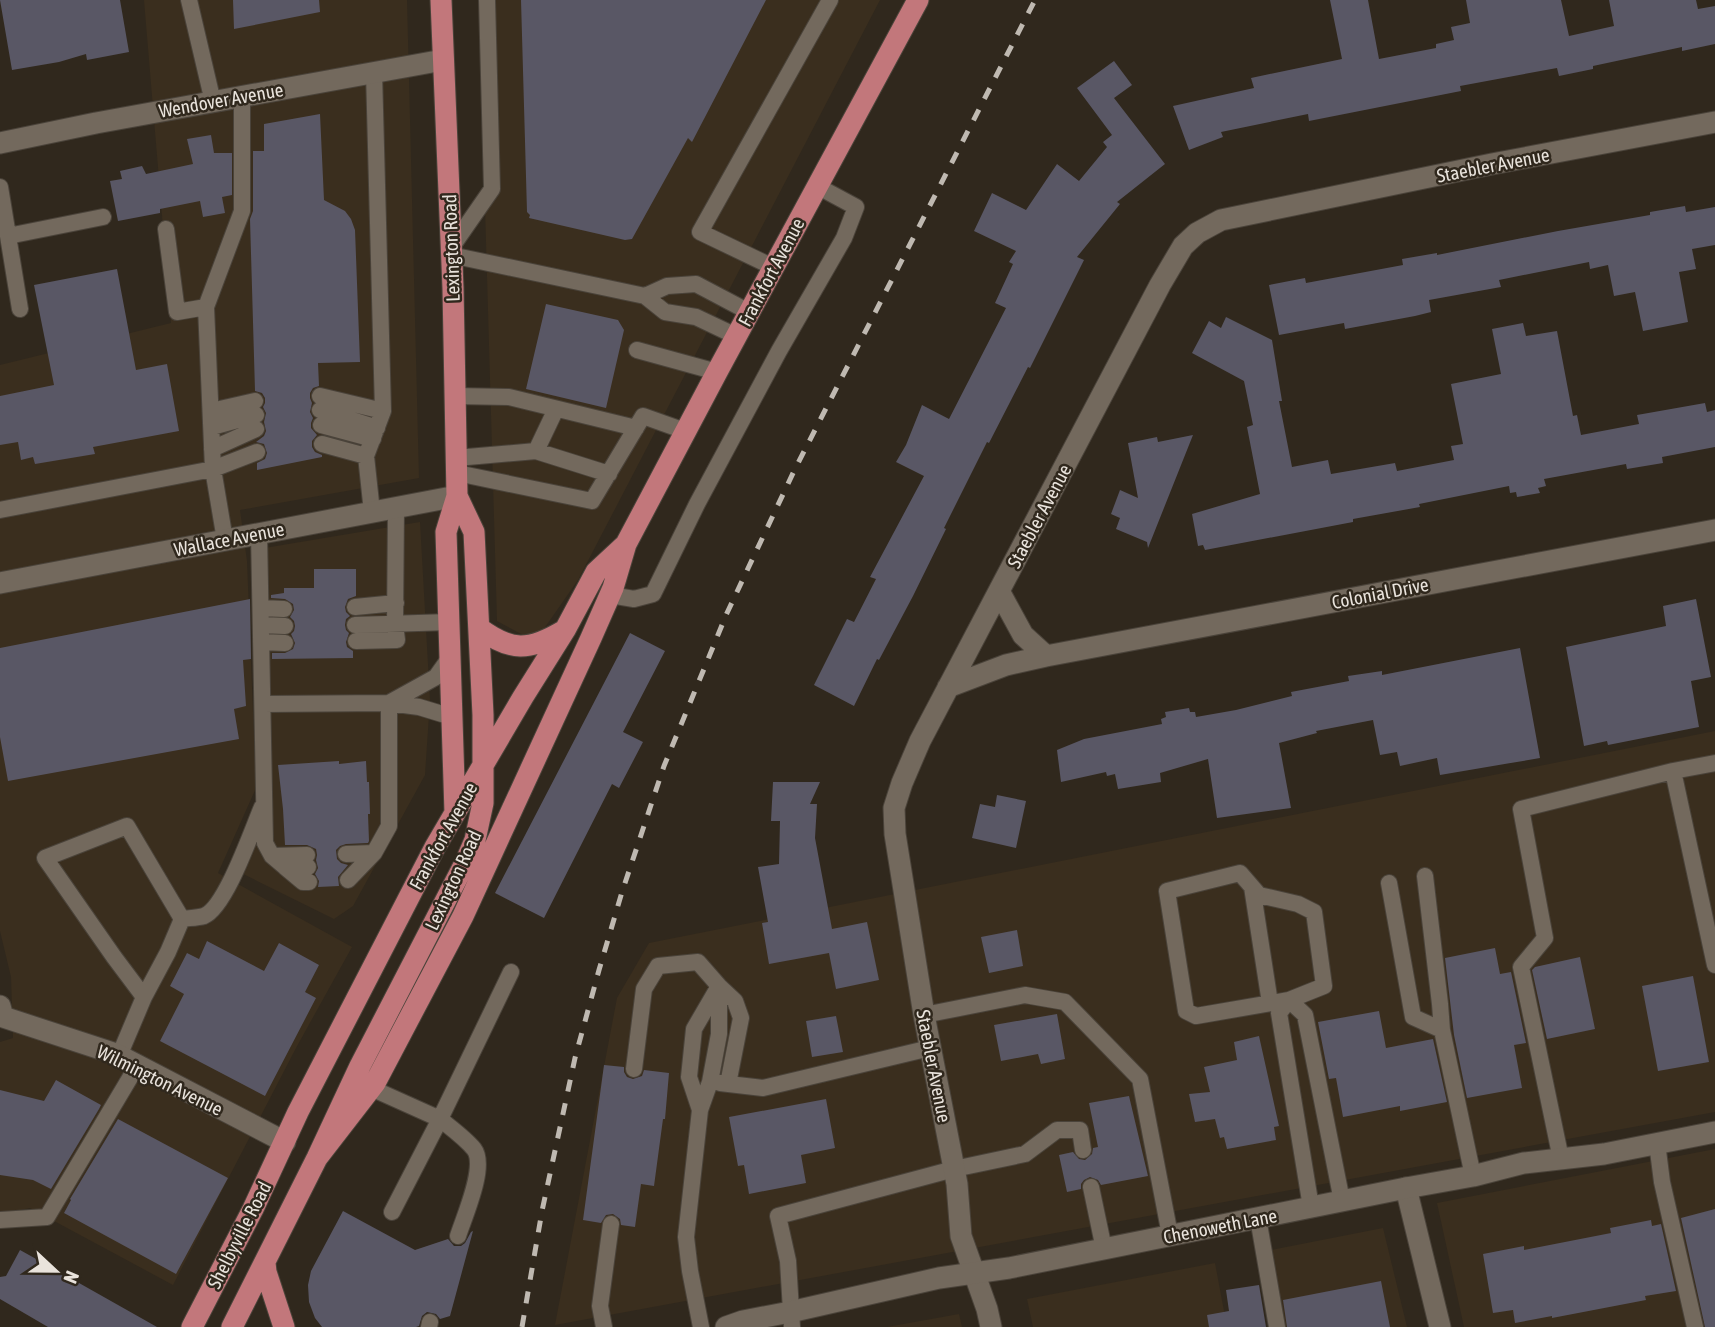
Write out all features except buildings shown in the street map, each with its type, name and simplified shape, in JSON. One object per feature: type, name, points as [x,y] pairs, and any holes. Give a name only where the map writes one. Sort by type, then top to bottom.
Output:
[{"type":"main road","name":"Lexington Road","points":[[441,0],[457,466],[457,496],[446,533],[455,813]]},
{"type":"main road","name":"Frankfort Avenue","points":[[317,1158],[362,1084],[375,1083],[463,916],[610,595],[626,544],[918,0]]},
{"type":"main road","name":"Lexington Road","points":[[362,1084],[470,851],[483,803],[474,532],[457,496]]},
{"type":"main road","name":"Frankfort Avenue","points":[[285,1142],[351,1007],[435,847],[565,630],[596,572],[626,544]]},
{"type":"main road","points":[[479,628],[496,640],[524,646],[540,643],[565,630]]},
{"type":"main road","name":"Shelbyville Road","points":[[192,1327],[285,1142]]},
{"type":"main road","name":"Shelbyville Road","points":[[232,1327],[317,1158]]},
{"type":"main road","points":[[265,1263],[284,1327]]},
{"type":"street","name":"Wendover Avenue","points":[[0,143],[443,60]]},
{"type":"street","name":"Staebler Avenue","points":[[991,1327],[961,1236],[957,1184],[924,1015],[895,834],[894,808],[920,741],[1183,246],[1197,233],[1221,220],[1492,164],[1715,122]]},
{"type":"street","name":"Wallace Avenue","points":[[0,583],[457,496]]},
{"type":"street","name":"Colonial Drive","points":[[948,687],[1006,665],[1045,656],[1715,530]]},
{"type":"street","points":[[999,590],[1023,635],[1045,656]]},
{"type":"street","name":"Wilmington Avenue","points":[[1,1013],[128,1061],[285,1142]]},
{"type":"street","name":"Chenoweth Lane","points":[[726,1327],[743,1321],[791,1320],[939,1278],[1009,1268],[1473,1176],[1524,1163],[1604,1154],[1715,1132]]},
{"type":"street","points":[[1406,1188],[1440,1327]]},
{"type":"lane","points":[[189,0],[213,102]]},
{"type":"lane","points":[[487,0],[492,189],[451,251],[645,296],[665,312],[696,317],[736,336]]},
{"type":"lane","points":[[773,267],[701,232],[830,0]]},
{"type":"lane","points":[[372,512],[366,456],[383,411],[374,72]]},
{"type":"lane","points":[[225,540],[212,449],[206,307],[242,211],[242,97]]},
{"type":"lane","points":[[610,595],[634,598],[653,594],[697,504],[779,351],[844,238],[856,207],[817,186]]},
{"type":"lane","points":[[0,187],[20,309]]},
{"type":"lane","points":[[8,236],[103,217]]},
{"type":"lane","points":[[166,229],[177,312],[206,307]]},
{"type":"lane","points":[[645,296],[667,286],[696,285],[749,312]]},
{"type":"lane","points":[[637,350],[717,372]]},
{"type":"lane","points":[[455,396],[509,397],[636,428]]},
{"type":"lane","points":[[536,452],[556,409]]},
{"type":"lane","points":[[375,433],[320,410],[383,411]]},
{"type":"lane","points":[[211,419],[256,415],[212,449]]},
{"type":"lane","points":[[457,466],[592,501],[643,416],[685,431]]},
{"type":"lane","points":[[322,444],[366,456]]},
{"type":"lane","points":[[0,510],[214,469],[257,452]]},
{"type":"lane","points":[[457,466],[536,452],[609,474]]},
{"type":"lane","points":[[356,633],[397,640],[396,508]]},
{"type":"lane","points":[[259,534],[265,843],[272,856],[303,882],[308,868],[272,856]]},
{"type":"lane","points":[[355,607],[396,603]]},
{"type":"lane","points":[[261,608],[284,609]]},
{"type":"lane","points":[[395,624],[450,622]]},
{"type":"lane","points":[[261,625],[285,626]]},
{"type":"lane","points":[[261,642],[285,643]]},
{"type":"lane","points":[[389,703],[436,677],[451,656]]},
{"type":"lane","points":[[374,853],[347,867],[374,853],[389,826],[389,703]]},
{"type":"lane","points":[[263,704],[389,703],[419,706],[452,717]]},
{"type":"lane","points":[[1561,1159],[1521,967],[1545,939],[1521,808],[1715,763]]},
{"type":"lane","points":[[1673,771],[1715,965]]},
{"type":"lane","points":[[182,919],[204,916],[217,906],[235,872],[264,801]]},
{"type":"lane","points":[[144,997],[45,858],[127,826],[182,919]]},
{"type":"lane","points":[[1240,873],[1259,895],[1298,904],[1314,912],[1324,986],[1289,1000],[1196,1016],[1186,1012],[1167,891],[1240,873]]},
{"type":"lane","points":[[1425,876],[1442,1030],[1473,1176]]},
{"type":"lane","points":[[1390,883],[1413,1017],[1442,1030]]},
{"type":"lane","points":[[1252,887],[1270,1003]]},
{"type":"lane","points":[[0,1220],[47,1217],[128,1061],[144,997],[168,953],[182,919]]},
{"type":"lane","points":[[635,1069],[644,989],[658,966],[698,962],[735,1001],[741,1018],[728,1084]]},
{"type":"lane","points":[[392,1212],[511,972]]},
{"type":"lane","points":[[701,1327],[687,1237],[700,1110],[710,1082],[719,1034],[719,986]]},
{"type":"lane","points":[[700,1110],[689,1077],[694,1029],[719,986]]},
{"type":"lane","points":[[924,1015],[1025,995],[1065,1002],[1140,1079],[1170,1236]]},
{"type":"lane","points":[[1289,1000],[1305,1015],[1342,1201]]},
{"type":"lane","points":[[1289,1000],[1279,1013],[1311,1207]]},
{"type":"lane","points":[[710,1082],[763,1088],[930,1048]]},
{"type":"lane","points":[[362,1084],[440,1119],[475,1151],[477,1175],[458,1236]]},
{"type":"lane","points":[[791,1320],[788,1261],[778,1216],[1025,1154],[1057,1130],[1080,1130],[1083,1150]]},
{"type":"lane","points":[[1657,1143],[1662,1182],[1695,1327]]},
{"type":"lane","points":[[1091,1187],[1104,1249]]},
{"type":"lane","points":[[1258,1218],[1277,1327]]},
{"type":"lane","points":[[604,1327],[600,1306],[611,1224]]},
{"type":"shaded area","points":[[144,0],[407,0],[419,478],[240,510],[247,561],[256,788],[218,873],[352,947],[296,1048],[173,1285],[30,1208],[0,1214],[0,1042],[13,1038],[11,977],[0,931],[0,365],[171,323]]},
{"type":"shaded area","points":[[479,0],[880,0],[578,580],[541,633],[525,636],[497,621]]},
{"type":"shaded area","points":[[420,522],[430,700],[425,775],[353,906],[334,919],[229,867],[261,792],[252,550]]},
{"type":"shaded area","points":[[1715,731],[1715,1112],[555,1325],[617,998],[649,943]]},
{"type":"shaded area","points":[[1715,1149],[1715,1327],[1464,1327],[1437,1203]]},
{"type":"shaded area","points":[[1383,1228],[1407,1327],[1284,1327],[1271,1250]]},
{"type":"shaded area","points":[[1215,1263],[1227,1327],[1033,1327],[1027,1299]]},
{"type":"shaded area","points":[[959,1314],[962,1327],[887,1327]]},
{"type":"railway","points":[[522,1327],[542,1211],[575,1058],[622,892],[664,766],[727,613],[794,471],[1035,0]]}]
